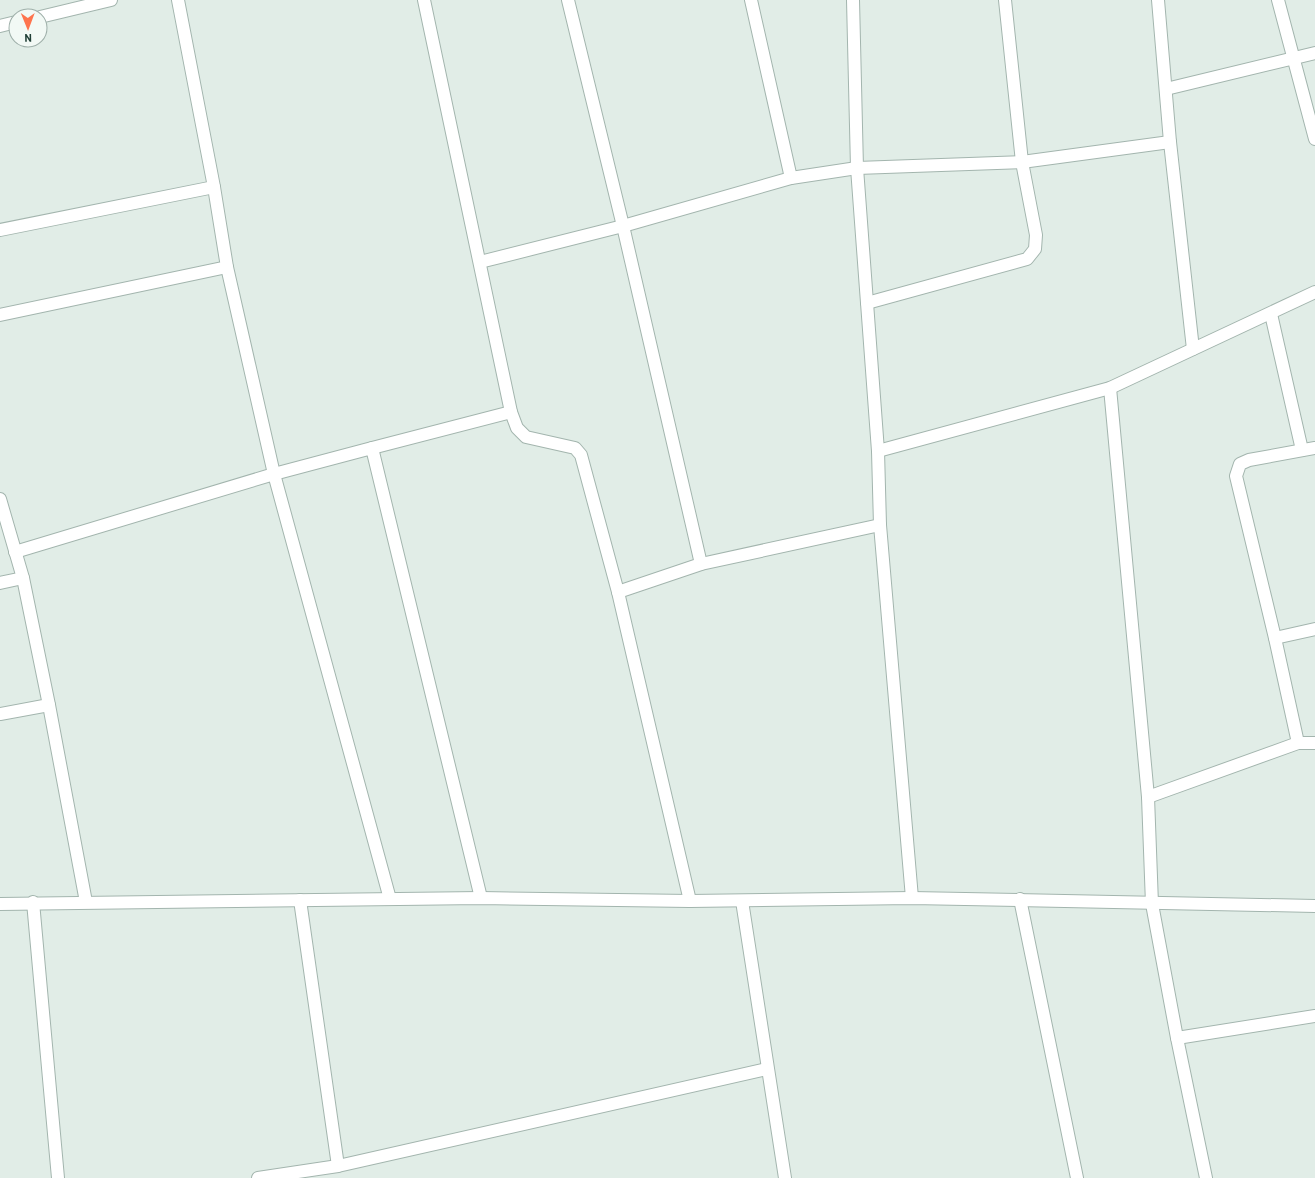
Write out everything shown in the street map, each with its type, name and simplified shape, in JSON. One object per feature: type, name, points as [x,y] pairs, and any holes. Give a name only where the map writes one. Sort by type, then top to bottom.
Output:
[{"type":"street","points":[[48,15],[111,0]]},
{"type":"street","points":[[178,0],[214,187],[227,267],[274,474],[390,899]]},
{"type":"street","points":[[424,0],[511,412],[517,428],[526,437],[575,448],[581,455],[618,592],[690,901]]},
{"type":"street","points":[[568,0],[623,226],[701,564]]},
{"type":"street","points":[[751,0],[791,178]]},
{"type":"street","points":[[853,0],[857,168],[878,451],[880,525],[912,898]]},
{"type":"street","points":[[866,303],[1027,259],[1035,249],[1036,236],[1022,162],[1005,0]]},
{"type":"street","points":[[1158,0],[1170,142],[1193,349]]},
{"type":"street","points":[[1278,0],[1315,140]]},
{"type":"street","points":[[1166,89],[1294,60],[1315,53]]},
{"type":"street","points":[[480,262],[623,226],[791,178],[857,168],[1022,162],[1170,142]]},
{"type":"street","points":[[0,230],[214,187]]},
{"type":"street","points":[[0,315],[227,267]]},
{"type":"street","points":[[878,451],[1110,388],[1271,314],[1315,292]]},
{"type":"street","points":[[1271,314],[1302,450]]},
{"type":"street","points":[[1110,388],[1148,797],[1152,904],[1176,1038],[1206,1178]]},
{"type":"street","points":[[15,552],[274,474],[511,412]]},
{"type":"street","points":[[372,448],[481,898]]},
{"type":"street","points":[[1298,743],[1275,638],[1236,476],[1240,464],[1244,462],[1315,448]]},
{"type":"street","points":[[0,499],[23,578],[49,705],[86,902]]},
{"type":"street","points":[[618,592],[701,564],[880,525]]},
{"type":"street","points":[[0,583],[23,578]]},
{"type":"street","points":[[1275,638],[1315,629]]},
{"type":"street","points":[[0,714],[49,705]]},
{"type":"street","points":[[1148,797],[1298,743],[1315,743]]},
{"type":"street","points":[[0,904],[33,902],[481,898],[690,901],[912,898],[1020,899],[1152,904],[1315,906]]},
{"type":"street","points":[[1020,899],[1077,1178]]},
{"type":"street","points":[[300,900],[338,1166]]},
{"type":"street","points":[[742,900],[785,1178]]},
{"type":"street","points":[[33,902],[58,1178]]},
{"type":"street","points":[[1176,1038],[1315,1016]]},
{"type":"street","points":[[258,1178],[338,1166],[767,1069]]}]
